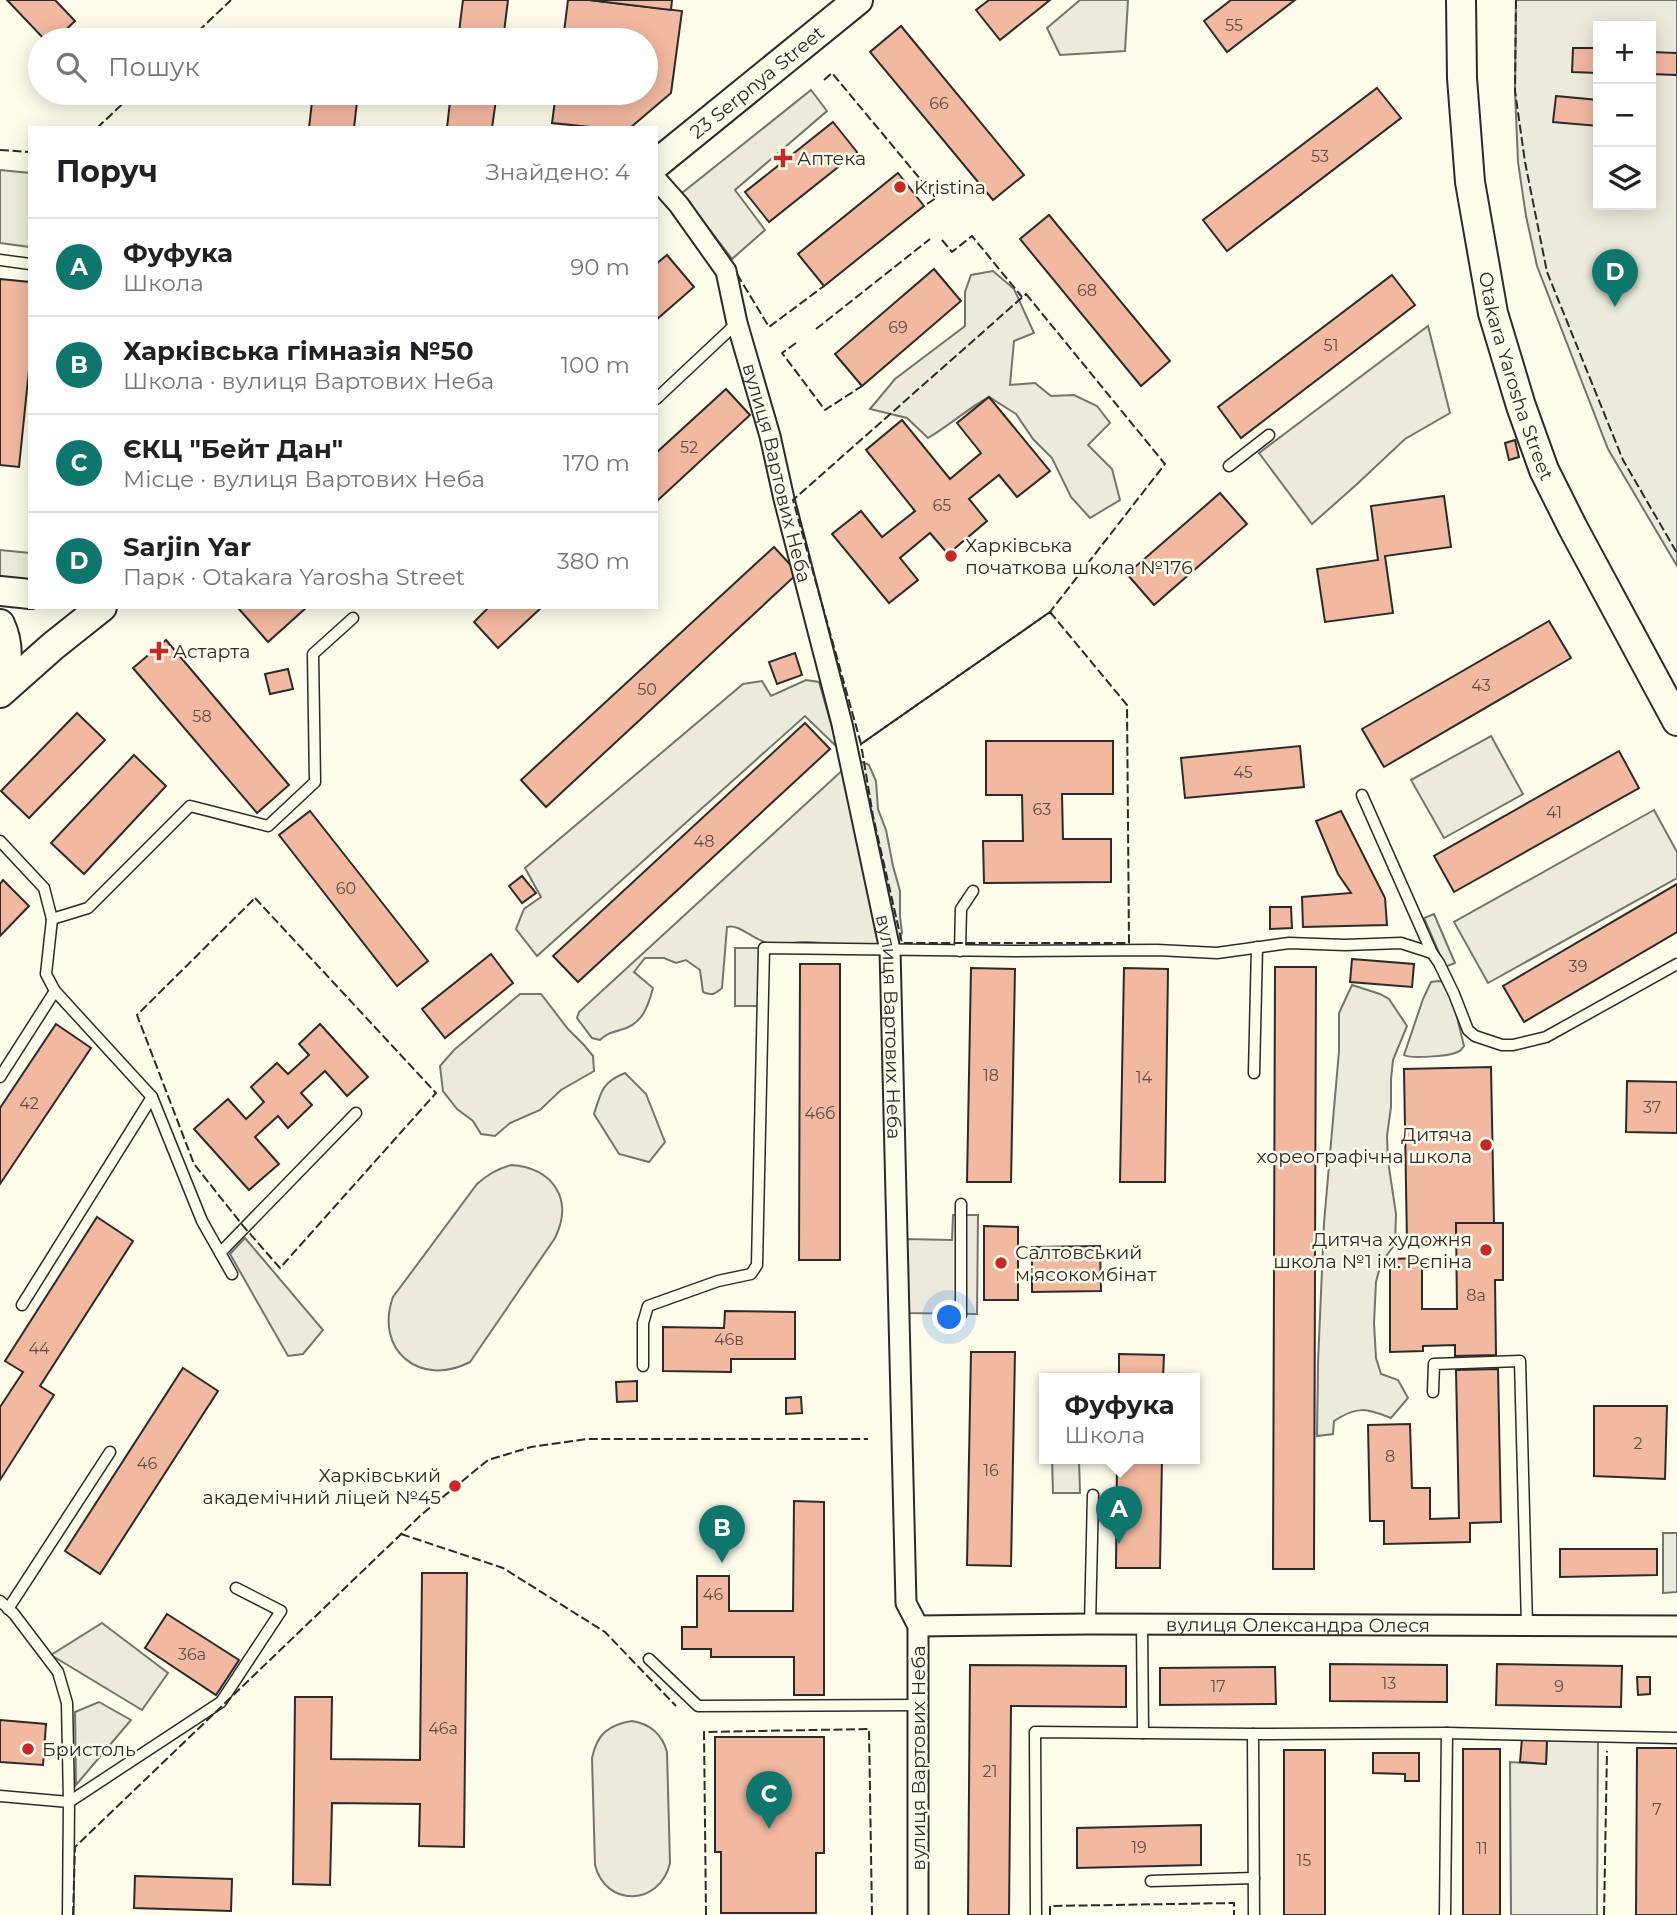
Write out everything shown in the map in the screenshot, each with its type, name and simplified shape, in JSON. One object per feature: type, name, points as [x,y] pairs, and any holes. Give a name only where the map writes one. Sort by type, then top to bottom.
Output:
[{"type":"street","name":"23 Serpnya Street","points":[[658,162],[858,0]]},
{"type":"street","name":"Otakara Yarosha Street","points":[[1461,0],[1462,78],[1470,182],[1493,313],[1521,406],[1545,470],[1573,528],[1677,721]]},
{"type":"street","name":"вулиця Вартових Неба","points":[[658,181],[679,205],[726,271],[737,323],[770,436],[842,724],[890,950],[906,1603],[918,1626],[918,1915]]},
{"type":"street","points":[[0,591],[28,594]]},
{"type":"street","points":[[0,693],[99,609]]},
{"type":"street","points":[[0,624],[6,647],[6,663],[0,684]]},
{"type":"street","name":"вулиця Олександра Олеся","points":[[918,1626],[1677,1626]]},
{"type":"lane","points":[[0,261],[28,264]]},
{"type":"lane","points":[[658,397],[737,323]]},
{"type":"lane","points":[[1229,466],[1269,435]]},
{"type":"lane","points":[[52,919],[88,908],[190,806],[268,826],[315,782],[313,654],[353,618]]},
{"type":"lane","points":[[1362,795],[1468,1030],[1475,1036],[1502,1045],[1546,1037],[1677,964]]},
{"type":"lane","points":[[0,841],[44,888],[52,919],[46,974],[55,991],[152,1097],[202,1221],[232,1274]]},
{"type":"lane","points":[[960,950],[961,909],[973,891]]},
{"type":"lane","points":[[643,1366],[643,1323],[648,1306],[708,1284],[751,1274],[757,1265],[764,948],[1157,950],[1217,953],[1289,943],[1401,943],[1432,953]]},
{"type":"lane","points":[[1254,1073],[1256,947]]},
{"type":"lane","points":[[0,1077],[55,991]]},
{"type":"lane","points":[[22,1305],[152,1097]]},
{"type":"lane","points":[[220,1252],[356,1114]]},
{"type":"lane","points":[[961,1204],[961,1315]]},
{"type":"lane","points":[[1433,1392],[1434,1364],[1520,1361],[1527,1625]]},
{"type":"lane","points":[[68,1915],[67,1703],[58,1672],[14,1614],[4,1605],[110,1452]]},
{"type":"lane","points":[[1090,1624],[1093,1495]]},
{"type":"lane","points":[[0,1796],[69,1802],[221,1702],[281,1611],[236,1588]]},
{"type":"lane","points":[[1142,1624],[1143,1733]]},
{"type":"lane","points":[[649,1659],[698,1706],[919,1704]]},
{"type":"lane","points":[[1036,1915],[1035,1732],[1447,1732],[1677,1738]]},
{"type":"lane","points":[[1445,1915],[1447,1732]]},
{"type":"lane","points":[[1253,1734],[1254,1915]]},
{"type":"lane","points":[[1151,1881],[1254,1878]]},
{"type":"shaded area","points":[[1080,0],[1128,0],[1125,51],[1060,55],[1047,28]]},
{"type":"shaded area","points":[[1516,0],[1677,0],[1677,566],[1608,449],[1537,266],[1518,162],[1515,91]]},
{"type":"shaded area","points":[[811,90],[827,111],[735,190],[765,230],[732,259],[682,193]]},
{"type":"shaded area","points":[[0,170],[28,173],[28,247],[0,243]]},
{"type":"shaded area","points":[[993,271],[1014,289],[1034,333],[1014,341],[1010,385],[1035,383],[1051,396],[1074,395],[1097,406],[1110,423],[1088,445],[1112,469],[1120,500],[1090,518],[1071,497],[1052,458],[1033,439],[1016,414],[989,397],[928,438],[907,418],[870,409],[895,379],[965,326],[965,292],[971,275]]},
{"type":"shaded area","points":[[1428,326],[1450,413],[1405,439],[1312,524],[1259,453]]},
{"type":"shaded area","points":[[0,550],[28,553],[28,585],[0,581]]},
{"type":"shaded area","points":[[806,680],[819,682],[838,748],[805,716],[537,956],[516,929],[524,909],[541,897],[525,868],[743,684],[762,681],[771,696]]},
{"type":"shaded area","points":[[1491,736],[1523,794],[1444,838],[1411,780]]},
{"type":"shaded area","points":[[857,760],[869,765],[876,781],[878,809],[886,830],[900,891],[902,933],[897,944],[772,944],[732,926],[727,927],[720,990],[711,994],[703,992],[700,970],[686,960],[676,963],[664,958],[645,958],[634,972],[653,988],[643,1014],[628,1028],[600,1040],[592,1038],[577,1018],[579,1012],[847,766]]},
{"type":"shaded area","points":[[1654,810],[1677,852],[1677,878],[1488,983],[1454,922]]},
{"type":"shaded area","points":[[1434,914],[1455,963],[1445,967],[1424,918]]},
{"type":"shaded area","points":[[735,948],[764,948],[763,1006],[735,1006]]},
{"type":"shaded area","points":[[1431,982],[1445,982],[1464,1046],[1459,1052],[1445,1055],[1404,1055]]},
{"type":"shaded area","points":[[1352,985],[1389,999],[1407,1026],[1393,1060],[1387,1136],[1396,1214],[1395,1244],[1381,1263],[1376,1282],[1374,1323],[1376,1358],[1381,1374],[1398,1380],[1408,1398],[1391,1418],[1375,1412],[1356,1411],[1334,1421],[1333,1434],[1317,1436],[1324,1223],[1339,1051],[1339,1013]]},
{"type":"shaded area","points":[[520,994],[541,994],[593,1056],[594,1071],[561,1090],[540,1110],[510,1123],[495,1136],[481,1134],[473,1121],[457,1109],[443,1091],[440,1066],[454,1050]]},
{"type":"shaded area","points":[[625,1073],[646,1094],[665,1142],[649,1162],[619,1154],[594,1114],[607,1084]]},
{"type":"shaded area","points":[[511,1165],[538,1172],[556,1188],[562,1211],[555,1238],[470,1362],[452,1369],[419,1367],[406,1359],[396,1348],[390,1333],[389,1316],[393,1297],[477,1184],[493,1172]]},
{"type":"shaded area","points":[[953,1215],[978,1215],[977,1314],[903,1313],[904,1239],[952,1240]]},
{"type":"shaded area","points":[[245,1238],[323,1330],[303,1354],[288,1356],[230,1254]]},
{"type":"shaded area","points":[[1052,1464],[1079,1464],[1080,1493],[1053,1493]]},
{"type":"shaded area","points":[[1663,1533],[1677,1533],[1677,1592],[1663,1593]]},
{"type":"shaded area","points":[[102,1623],[168,1673],[142,1710],[51,1655]]},
{"type":"shaded area","points":[[99,1702],[131,1720],[76,1785],[75,1712]]},
{"type":"shaded area","points":[[632,1721],[655,1731],[667,1752],[670,1863],[656,1887],[645,1894],[633,1896],[621,1895],[610,1889],[601,1879],[595,1865],[592,1758],[597,1743],[605,1732],[616,1725]]},
{"type":"shaded area","points":[[1547,1740],[1598,1741],[1597,1915],[1511,1915],[1510,1762],[1546,1764]]},
{"type":"building","points":[[7,0],[55,0],[75,21],[68,28],[34,28]]},
{"type":"building","points":[[463,0],[508,0],[504,28],[460,28]]},
{"type":"building","points":[[568,0],[682,11],[671,93],[658,104],[658,28],[564,28]]},
{"type":"building","points":[[589,0],[672,0],[671,10]]},
{"type":"building","points":[[989,0],[1050,0],[1000,40],[976,10]]},
{"type":"building","points":[[1231,0],[1295,0],[1227,52],[1204,21]]},
{"type":"building","points":[[901,26],[1024,175],[993,200],[870,52]]},
{"type":"building","points":[[1573,48],[1593,48],[1593,73],[1572,72]]},
{"type":"building","points":[[1656,52],[1677,53],[1677,75],[1656,74]]},
{"type":"building","points":[[1377,88],[1401,118],[1227,251],[1203,220]]},
{"type":"building","points":[[1556,96],[1593,100],[1593,126],[1553,122]]},
{"type":"building","points":[[312,105],[357,105],[354,126],[309,126]]},
{"type":"building","points":[[450,105],[495,105],[492,126],[447,126]]},
{"type":"building","points":[[554,105],[657,105],[632,126],[552,123]]},
{"type":"building","points":[[833,122],[857,152],[769,222],[745,192]]},
{"type":"building","points":[[898,173],[924,206],[824,286],[798,254]]},
{"type":"building","points":[[1049,215],[1170,361],[1141,386],[1020,239]]},
{"type":"building","points":[[667,255],[694,287],[658,318],[658,262]]},
{"type":"building","points":[[934,269],[961,301],[862,386],[835,354]]},
{"type":"building","points":[[1392,275],[1415,305],[1241,438],[1218,407]]},
{"type":"building","points":[[0,279],[28,282],[28,379],[19,467],[0,465]]},
{"type":"building","points":[[726,389],[750,415],[658,500],[658,451]]},
{"type":"building","points":[[989,397],[1050,471],[1017,497],[999,475],[969,499],[987,521],[948,554],[930,533],[900,558],[918,580],[889,603],[832,534],[861,511],[882,537],[915,511],[866,450],[902,420],[950,479],[981,453],[957,423]]},
{"type":"building","points":[[1515,440],[1519,457],[1509,460],[1505,443]]},
{"type":"building","points":[[1220,493],[1247,524],[1154,605],[1127,574]]},
{"type":"building","points":[[1444,496],[1451,547],[1385,556],[1393,613],[1325,622],[1317,569],[1378,560],[1371,506]]},
{"type":"building","points":[[774,547],[798,573],[546,807],[521,780]]},
{"type":"building","points":[[239,609],[305,609],[268,642]]},
{"type":"building","points":[[487,609],[540,609],[498,648],[474,622]]},
{"type":"building","points":[[1549,621],[1571,658],[1384,767],[1362,729]]},
{"type":"building","points":[[166,640],[289,785],[257,813],[133,668]]},
{"type":"building","points":[[795,653],[802,675],[777,684],[769,662]]},
{"type":"building","points":[[288,669],[293,689],[270,694],[265,674]]},
{"type":"building","points":[[77,713],[105,740],[29,818],[1,791]]},
{"type":"building","points":[[805,723],[830,749],[578,982],[553,956]]},
{"type":"building","points":[[986,741],[1113,741],[1113,794],[1062,794],[1063,839],[1111,839],[1111,882],[984,883],[983,841],[1023,841],[1022,795],[986,795]]},
{"type":"building","points":[[1300,746],[1304,787],[1185,798],[1181,758]]},
{"type":"building","points":[[1619,751],[1639,788],[1454,892],[1434,856]]},
{"type":"building","points":[[134,755],[166,786],[84,874],[51,843]]},
{"type":"building","points":[[310,811],[428,961],[397,986],[279,835]]},
{"type":"building","points":[[1341,811],[1385,898],[1387,925],[1303,927],[1302,897],[1351,893],[1338,874],[1316,821]]},
{"type":"building","points":[[522,876],[536,893],[522,903],[509,886]]},
{"type":"building","points":[[3,880],[29,906],[0,936],[0,884]]},
{"type":"building","points":[[1677,884],[1677,932],[1524,1022],[1503,986]]},
{"type":"building","points":[[1270,907],[1291,907],[1292,928],[1270,929]]},
{"type":"building","points":[[491,954],[513,983],[445,1038],[422,1009]]},
{"type":"building","points":[[1352,959],[1414,964],[1412,987],[1350,982]]},
{"type":"building","points":[[800,964],[840,964],[840,1260],[799,1260]]},
{"type":"building","points":[[1275,967],[1316,967],[1314,1569],[1273,1569]]},
{"type":"building","points":[[971,968],[1015,969],[1011,1182],[967,1182]]},
{"type":"building","points":[[1124,968],[1168,969],[1165,1182],[1120,1182]]},
{"type":"building","points":[[56,1024],[91,1048],[0,1184],[0,1108]]},
{"type":"building","points":[[320,1024],[368,1077],[347,1096],[325,1071],[301,1093],[312,1105],[288,1128],[278,1116],[255,1137],[279,1164],[249,1190],[194,1129],[228,1099],[246,1119],[264,1102],[251,1087],[277,1063],[288,1074],[309,1055],[299,1044]]},
{"type":"building","points":[[1491,1067],[1494,1223],[1456,1223],[1457,1242],[1407,1243],[1404,1069]]},
{"type":"building","points":[[1627,1081],[1677,1082],[1677,1133],[1626,1132]]},
{"type":"building","points":[[97,1217],[133,1241],[40,1386],[54,1395],[0,1480],[0,1407],[23,1372],[5,1361]]},
{"type":"building","points":[[1456,1223],[1503,1223],[1503,1280],[1495,1280],[1496,1355],[1455,1356],[1455,1345],[1423,1346],[1423,1351],[1390,1352],[1390,1259],[1422,1258],[1422,1309],[1457,1309]]},
{"type":"building","name":"Салтовський м'ясокомбінат","points":[[984,1226],[1018,1227],[1018,1300],[984,1300]]},
{"type":"building","points":[[1100,1246],[1101,1291],[1032,1292],[1032,1247]]},
{"type":"building","points":[[725,1311],[795,1312],[795,1359],[731,1359],[731,1372],[663,1371],[663,1327],[724,1328]]},
{"type":"building","points":[[971,1352],[1015,1352],[1011,1566],[967,1565]]},
{"type":"building","points":[[1119,1354],[1164,1355],[1163,1373],[1119,1373]]},
{"type":"building","points":[[183,1368],[218,1391],[100,1574],[65,1551]]},
{"type":"building","points":[[1498,1369],[1501,1522],[1470,1523],[1470,1542],[1384,1544],[1384,1521],[1370,1521],[1368,1425],[1410,1424],[1412,1488],[1430,1488],[1430,1519],[1459,1518],[1456,1370]]},
{"type":"building","points":[[637,1381],[637,1401],[617,1402],[616,1382]]},
{"type":"building","points":[[801,1397],[802,1413],[786,1414],[786,1398]]},
{"type":"building","points":[[1594,1406],[1667,1406],[1665,1479],[1594,1476]]},
{"type":"building","points":[[1117,1464],[1162,1464],[1160,1568],[1116,1568]]},
{"type":"building","points":[[794,1501],[824,1502],[824,1695],[794,1695],[794,1657],[711,1657],[711,1649],[682,1649],[682,1627],[697,1627],[697,1576],[729,1576],[729,1611],[793,1611]]},
{"type":"building","points":[[1560,1549],[1657,1549],[1657,1575],[1560,1577]]},
{"type":"building","points":[[422,1573],[467,1573],[464,1847],[419,1846],[420,1804],[332,1803],[330,1885],[293,1884],[295,1697],[332,1697],[331,1759],[420,1760]]},
{"type":"building","points":[[167,1614],[239,1660],[216,1695],[145,1648]]},
{"type":"building","points":[[1330,1664],[1447,1665],[1447,1702],[1330,1701]]},
{"type":"building","points":[[1497,1664],[1622,1666],[1621,1707],[1496,1705]]},
{"type":"building","points":[[970,1665],[1126,1666],[1126,1707],[1011,1706],[1009,1915],[968,1915]]},
{"type":"building","points":[[1275,1667],[1276,1704],[1160,1705],[1160,1668]]},
{"type":"building","points":[[1637,1677],[1650,1677],[1650,1694],[1638,1695]]},
{"type":"building","points":[[0,1720],[46,1724],[43,1765],[0,1762]]},
{"type":"building","points":[[715,1737],[824,1737],[824,1853],[816,1853],[816,1913],[721,1913],[721,1852],[715,1852]]},
{"type":"building","points":[[1522,1738],[1547,1740],[1546,1764],[1520,1762]]},
{"type":"building","points":[[1637,1748],[1677,1748],[1677,1915],[1636,1915]]},
{"type":"building","points":[[1463,1749],[1500,1749],[1500,1915],[1463,1915]]},
{"type":"building","points":[[1284,1750],[1325,1750],[1325,1915],[1284,1915]]},
{"type":"building","points":[[1373,1753],[1419,1753],[1419,1781],[1405,1781],[1405,1774],[1373,1773]]},
{"type":"building","points":[[1201,1825],[1201,1865],[1077,1868],[1077,1828]]},
{"type":"building","points":[[135,1876],[232,1879],[231,1911],[134,1908]]},
{"type":"fence","points":[[202,28],[231,0]]},
{"type":"fence","points":[[1516,0],[1515,91],[1525,162],[1547,272],[1623,460],[1677,553]]},
{"type":"fence","points":[[824,80],[832,73],[936,198],[924,206]]},
{"type":"fence","points":[[99,126],[121,105]]},
{"type":"fence","points":[[0,150],[28,152]]},
{"type":"fence","points":[[942,240],[952,252],[972,236],[1022,297]]},
{"type":"fence","points":[[816,329],[930,239]]},
{"type":"fence","points":[[737,274],[769,327],[824,286]]},
{"type":"fence","points":[[1026,294],[1165,464],[1050,612],[861,744],[793,500],[1026,294]]},
{"type":"fence","points":[[796,343],[782,353],[825,410],[862,386]]},
{"type":"fence","points":[[1050,612],[1127,705],[1129,943],[902,943],[873,816],[861,744],[1050,612]]},
{"type":"fence","points":[[255,898],[436,1093],[280,1268],[194,1164],[137,1015],[255,898]]},
{"type":"fence","points":[[73,1915],[75,1847],[421,1515],[488,1460],[531,1447],[587,1439],[868,1439]]},
{"type":"fence","points":[[401,1534],[503,1568],[605,1632],[676,1706]]},
{"type":"fence","points":[[706,1915],[704,1732],[869,1729],[872,1915]]},
{"type":"fence","points":[[1604,1915],[1607,1751]]},
{"type":"fence","points":[[1050,1915],[1050,1906],[1234,1903],[1234,1915]]},
{"type":"place","name":"Аптека","points":[[783,158]]},
{"type":"place","name":"Kristina","points":[[900,187]]},
{"type":"place","name":"Sarjin Yar","points":[[1615,307]]},
{"type":"place","name":"Харківська початкова школа №176","points":[[951,556]]},
{"type":"place","name":"Астарта","points":[[159,651]]},
{"type":"place","name":"Дитяча хореографічна школа","points":[[1486,1145]]},
{"type":"place","name":"Дитяча художня школа №1 ім. Рєпіна","points":[[1486,1250]]},
{"type":"place","name":"Салтовський м'ясокомбінат","points":[[1001,1263]]},
{"type":"place","name":"Харківський академічний ліцей №45","points":[[455,1486]]},
{"type":"place","name":"Фуфука","points":[[1119,1544]]},
{"type":"place","name":"Харківська гімназія №50","points":[[722,1563]]},
{"type":"place","name":"Бристоль","points":[[28,1749]]},
{"type":"place","name":"ЄКЦ \"Бейт Дан\"","points":[[769,1829]]}]
